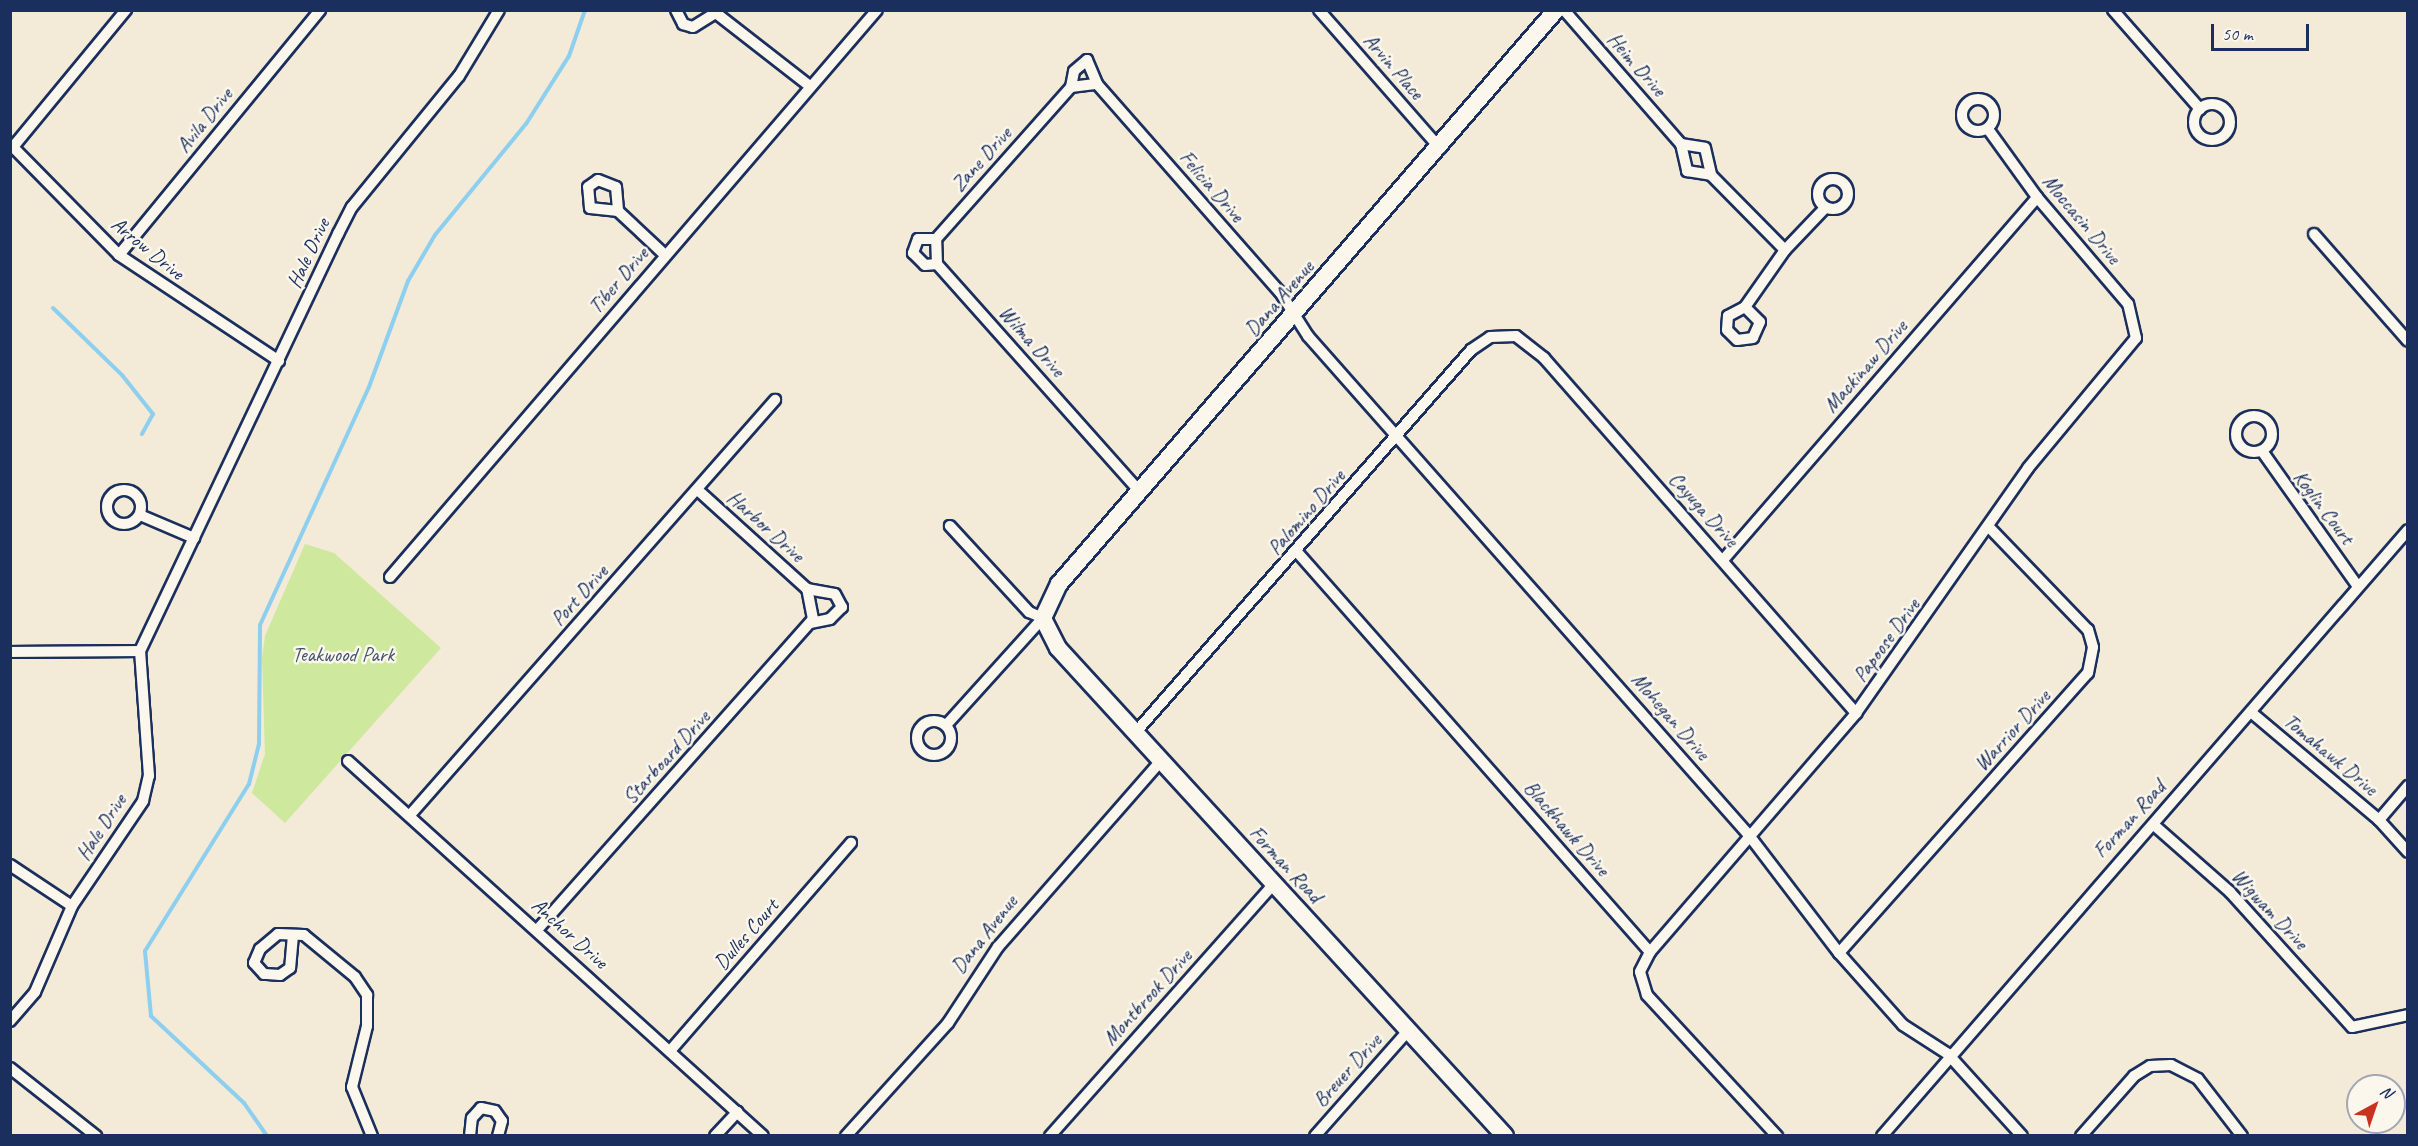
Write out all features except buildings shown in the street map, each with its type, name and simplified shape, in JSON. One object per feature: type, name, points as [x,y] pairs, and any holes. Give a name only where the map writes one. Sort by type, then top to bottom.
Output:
[{"type":"street","points":[[12,145],[126,10]]},
{"type":"street","name":"Avila Drive","points":[[119,255],[320,10]]},
{"type":"street","name":"Hale Drive","points":[[10,1021],[35,992],[72,906],[143,801],[149,776],[140,651],[352,207],[459,76],[499,10]]},
{"type":"street","points":[[676,10],[683,24],[693,27],[713,12],[811,87]]},
{"type":"street","name":"Tiber Drive","points":[[390,577],[878,10]]},
{"type":"street","name":"Arvin Place","points":[[1319,10],[1440,148]]},
{"type":"street","name":"Dana Avenue","points":[[1043,618],[1050,595],[1440,148],[1557,10]]},
{"type":"street","name":"Heim Drive","points":[[1564,10],[1681,144],[1687,171],[1711,175]]},
{"type":"street","points":[[2113,10],[2199,109]]},
{"type":"street","name":"Zane Drive","points":[[936,238],[1071,87],[1074,71],[1087,60],[1097,84]]},
{"type":"street","points":[[1071,87],[1097,84]]},
{"type":"street","name":"Felicia Drive","points":[[1097,84],[1294,315]]},
{"type":"street","name":"Moccasin Drive","points":[[1988,129],[2037,197],[2127,304],[2136,338]]},
{"type":"street","name":"Heim Drive","points":[[1681,144],[1705,148],[1711,175],[1785,250]]},
{"type":"street","name":"Arrow Drive","points":[[12,145],[119,255],[279,361]]},
{"type":"street","name":"Mackinaw Drive","points":[[1723,560],[2037,197]]},
{"type":"street","points":[[1744,307],[1785,250],[1825,208]]},
{"type":"street","points":[[618,211],[665,255]]},
{"type":"street","points":[[2314,234],[2408,341]]},
{"type":"street","points":[[936,238],[937,264]]},
{"type":"street","name":"Wilma Drive","points":[[936,238],[918,239],[913,253],[926,265],[937,264],[1140,492]]},
{"type":"street","name":"Mohegan Drive","points":[[1294,315],[1748,834],[1839,953],[1903,1025],[1948,1054],[2022,1136]]},
{"type":"street","name":"Cayuga Drive","points":[[1516,336],[1544,358],[1856,712]]},
{"type":"street","name":"Palomino Drive","points":[[1136,733],[1298,553],[1471,350],[1490,337],[1516,336]]},
{"type":"street","name":"Papoose Drive","points":[[1650,952],[1748,834],[1856,712],[1989,527],[2028,468],[2136,338]]},
{"type":"street","name":"Port Drive","points":[[410,815],[699,491],[775,400]]},
{"type":"street","name":"Koglin Court","points":[[2262,451],[2357,585]]},
{"type":"street","name":"Harbor Drive","points":[[699,491],[807,589],[815,606]]},
{"type":"street","points":[[140,515],[194,538]]},
{"type":"street","points":[[948,723],[1043,618],[1029,612],[950,526]]},
{"type":"street","name":"Warrior Drive","points":[[1839,953],[2088,674],[2093,647],[2088,630],[1989,527]]},
{"type":"street","name":"Forman Road","points":[[1882,1136],[1948,1054],[2154,825],[2252,713],[2357,585],[2408,530]]},
{"type":"street","name":"Blackhawk Drive","points":[[1298,553],[1650,952]]},
{"type":"street","name":"Harbor Drive","points":[[807,589],[835,594],[842,607],[830,619],[811,623]]},
{"type":"street","name":"Starboard Drive","points":[[537,930],[811,623],[815,606]]},
{"type":"street","name":"Forman Road","points":[[1043,618],[1051,639],[1504,1136]]},
{"type":"street","points":[[10,652],[140,651]]},
{"type":"street","name":"Tomahawk Drive","points":[[2252,713],[2379,820],[2408,852]]},
{"type":"street","name":"Anchor Drive","points":[[348,761],[763,1136]]},
{"type":"street","name":"Dana Avenue","points":[[846,1136],[948,1023],[998,948],[1161,761]]},
{"type":"street","points":[[2379,820],[2408,786]]},
{"type":"street","name":"Wigwam Drive","points":[[2154,825],[2230,892],[2352,1027],[2408,1015]]},
{"type":"street","name":"Dulles Court","points":[[670,1051],[851,843]]},
{"type":"street","points":[[10,865],[72,906]]},
{"type":"street","name":"Montbrook Drive","points":[[1050,1136],[1274,884]]},
{"type":"street","points":[[293,935],[304,935],[355,977],[367,995],[367,1026],[352,1088],[372,1136]]},
{"type":"street","points":[[1650,952],[1641,972],[1647,995],[1777,1136]]},
{"type":"street","name":"Breuer Drive","points":[[1315,1136],[1408,1031]]},
{"type":"street","points":[[2081,1136],[2142,1071],[2172,1065],[2188,1071],[2242,1136]]},
{"type":"street","points":[[10,1068],[96,1136]]},
{"type":"street","points":[[470,1136],[472,1118],[481,1108],[495,1111],[502,1121],[498,1136]]},
{"type":"street","points":[[715,1136],[736,1112]]},
{"type":"green space","name":"Teakwood Park","points":[[305,544],[334,553],[441,648],[285,823],[252,793],[265,754],[262,658],[265,636]]},
{"type":"waterway","points":[[267,1136],[244,1103],[151,1016],[145,951],[249,784],[259,744],[260,625],[369,387],[408,281],[435,235],[526,124],[569,56],[585,10]]},
{"type":"waterway","points":[[53,308],[122,375],[153,414],[142,434]]}]
